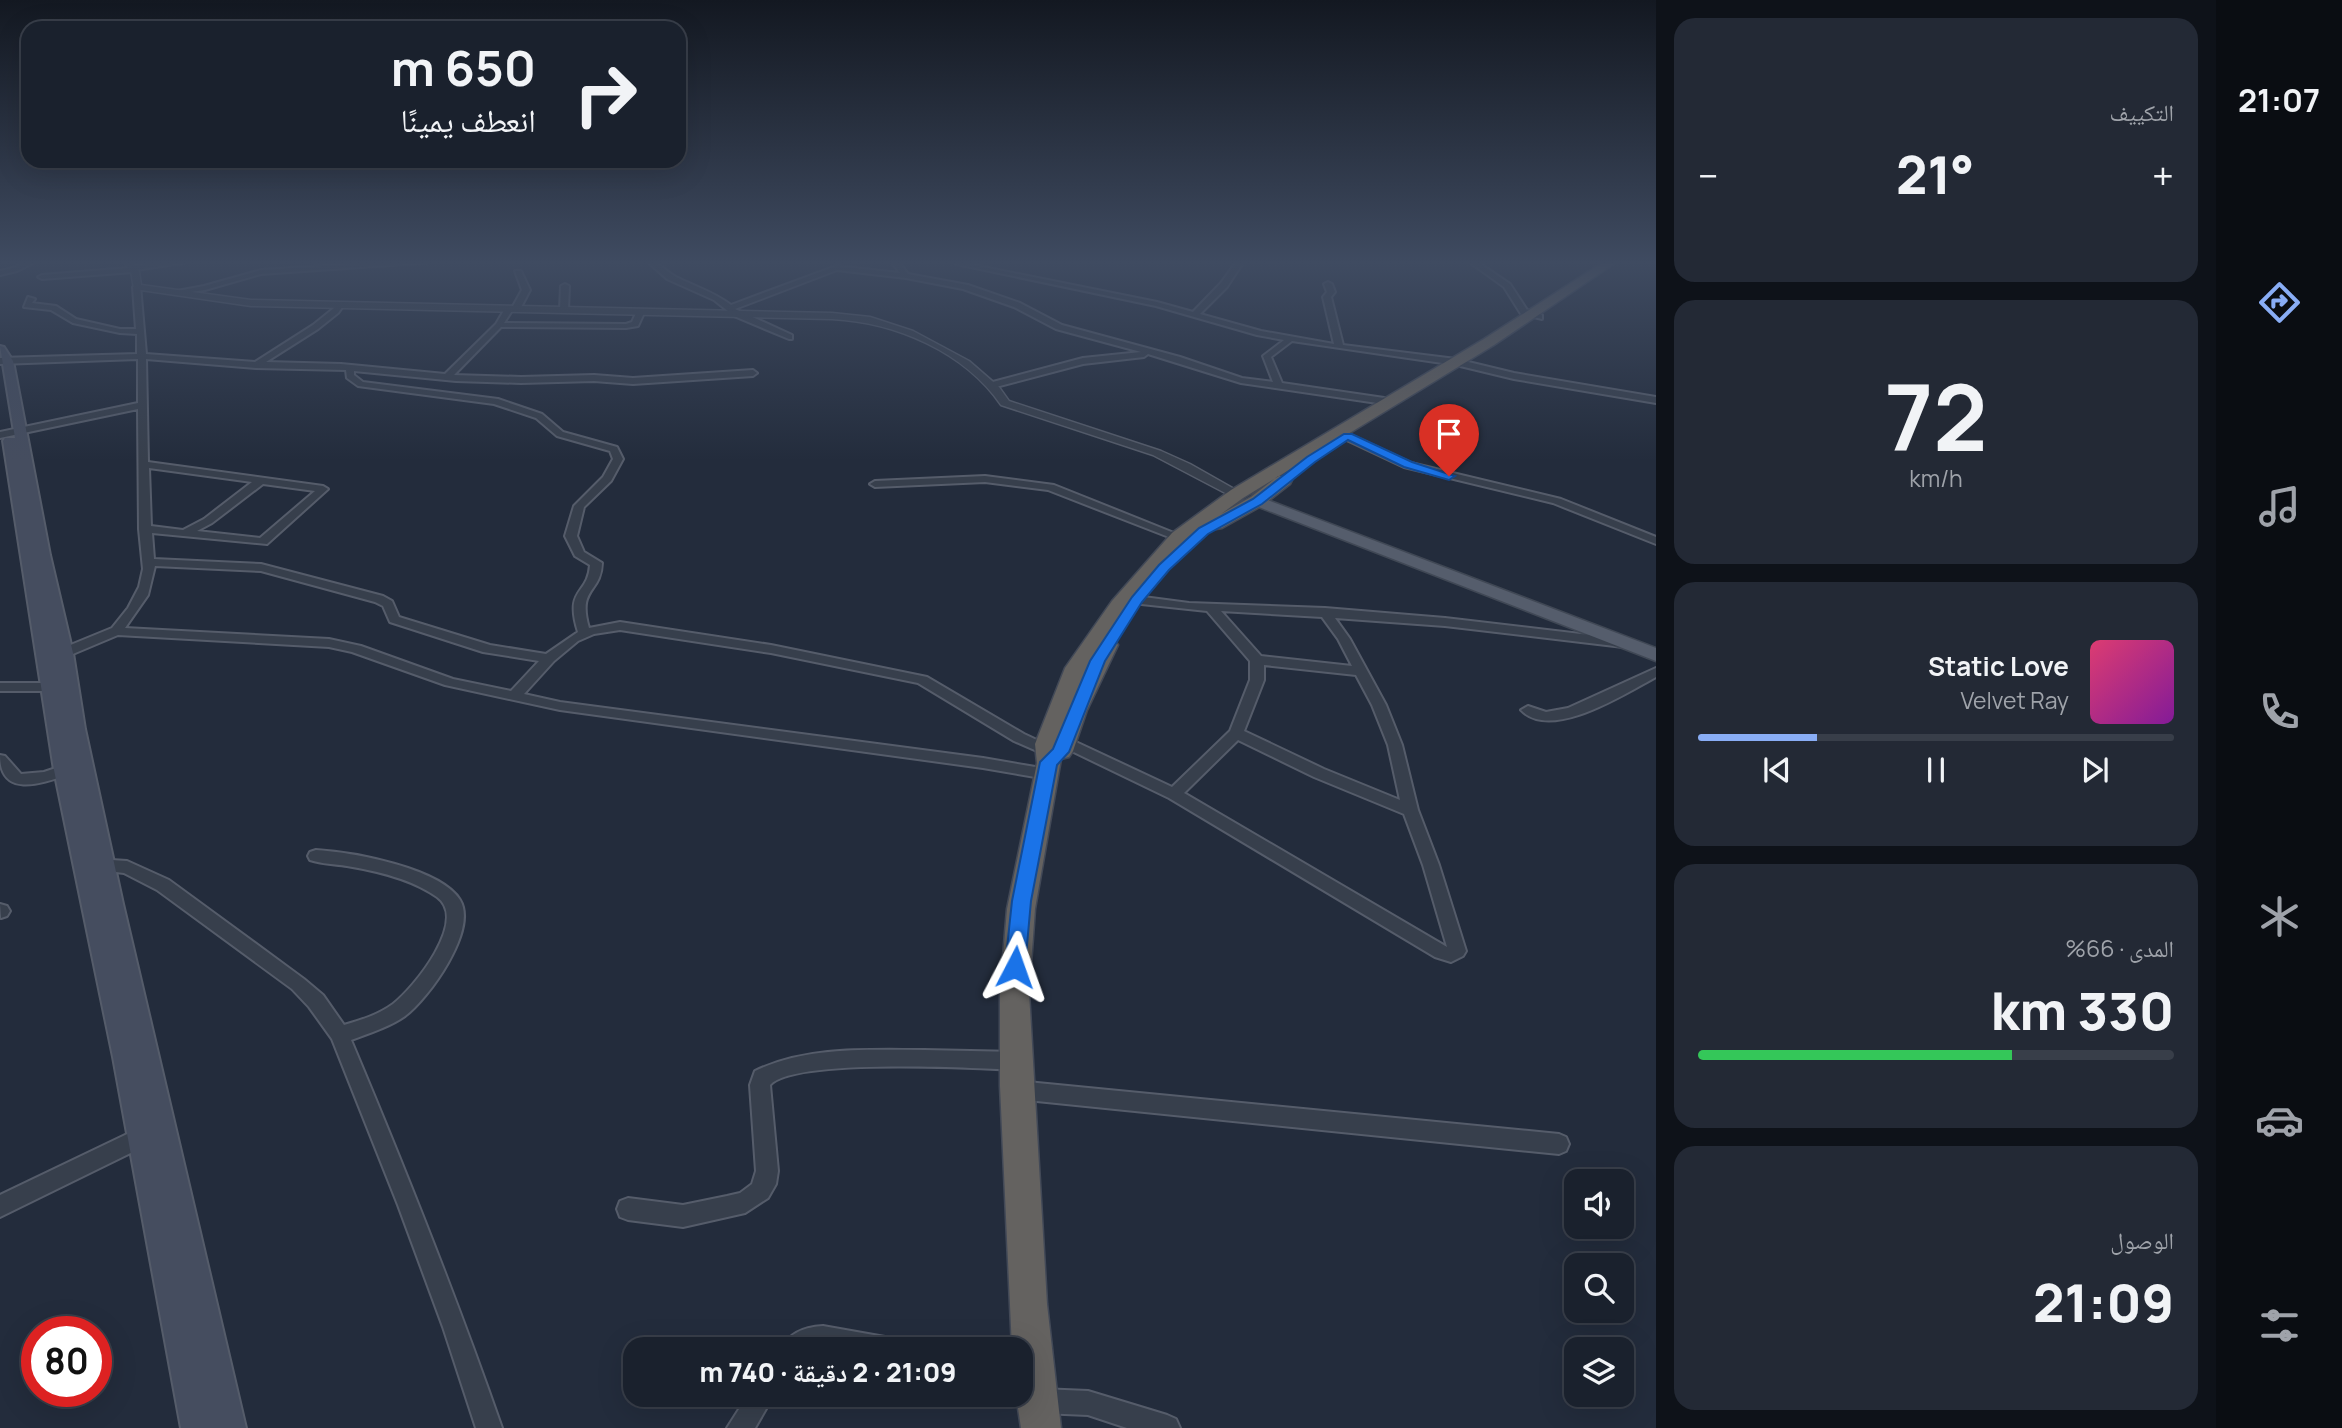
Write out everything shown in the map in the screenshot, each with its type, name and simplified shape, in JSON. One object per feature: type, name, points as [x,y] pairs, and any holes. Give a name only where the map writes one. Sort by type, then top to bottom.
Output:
[{"type":"highway","points":[[1343,434],[1516,328]]},
{"type":"highway","points":[[1025,1337],[1015,967],[1032,838],[1076,668],[1119,605],[1178,537],[1199,529],[1391,402],[1461,363]]},
{"type":"highway","points":[[1052,753],[1098,661],[1136,600],[1199,529]]},
{"type":"highway","points":[[1033,1391],[1039,1414]]},
{"type":"main road","points":[[2,357],[10,433]]},
{"type":"main road","points":[[0,385],[55,656],[73,767],[95,865],[126,1058],[149,1133],[174,1245],[229,1428]]},
{"type":"main road","points":[[1248,497],[1656,655]]},
{"type":"main road","points":[[174,1245],[198,1428]]},
{"type":"street","points":[[105,328],[139,332]]},
{"type":"street","points":[[116,631],[140,600],[147,586],[144,405],[139,328]]},
{"type":"street","points":[[256,365],[315,328]]},
{"type":"street","points":[[447,377],[496,328]]},
{"type":"street","points":[[768,328],[789,337]]},
{"type":"street","points":[[890,328],[952,354],[992,385],[1005,403],[1157,453],[1248,497]]},
{"type":"street","points":[[1061,328],[1241,380],[1391,402]]},
{"type":"street","points":[[1245,328],[1290,340],[1461,363],[1656,400]]},
{"type":"street","points":[[1335,328],[1339,347]]},
{"type":"street","points":[[1279,387],[1267,356],[1290,340]]},
{"type":"street","points":[[992,385],[1012,381],[1025,374],[1086,360],[1153,353]]},
{"type":"street","points":[[2,357],[22,362],[140,356],[512,380],[594,378],[633,381],[753,373]]},
{"type":"street","points":[[350,368],[350,376],[361,384],[495,401],[538,416],[560,433],[614,449],[618,459],[611,473],[579,506],[571,536],[579,554],[596,563],[592,582],[581,594],[579,603],[584,632]]},
{"type":"street","points":[[10,433],[144,405]]},
{"type":"street","points":[[1343,434],[1408,465],[1557,501],[1656,541]]},
{"type":"street","points":[[143,464],[323,489],[263,542],[145,529]]},
{"type":"street","points":[[186,532],[208,522],[263,479]]},
{"type":"street","points":[[876,484],[985,479],[1050,487],[1178,537]]},
{"type":"street","points":[[148,562],[232,565],[305,577],[379,599],[388,604],[391,616],[402,621],[488,649],[550,658]]},
{"type":"street","points":[[1136,600],[1211,608],[1325,612],[1445,622],[1625,643]]},
{"type":"street","points":[[1174,794],[1236,733],[1253,696],[1257,680],[1257,660],[1211,608]]},
{"type":"street","points":[[514,696],[570,639],[605,627],[638,627],[903,675],[943,691],[991,723],[1052,753],[1174,794],[1441,952],[1453,954],[1457,951],[1454,939],[1440,902],[1431,864],[1410,810],[1395,745],[1379,705],[1325,612]]},
{"type":"street","points":[[55,656],[116,631],[329,643],[356,649],[450,682],[560,706],[970,761],[1052,753]]},
{"type":"street","points":[[1257,660],[1360,671]]},
{"type":"street","points":[[1528,710],[1545,716],[1561,715],[1597,702],[1656,671]]},
{"type":"street","points":[[0,687],[60,687]]},
{"type":"street","points":[[1236,733],[1319,773],[1410,810]]},
{"type":"street","points":[[0,760],[17,780],[46,777],[73,767]]},
{"type":"street","points":[[316,856],[337,856],[379,866],[445,892],[455,905],[456,917],[452,937],[422,986],[403,1007],[380,1021],[340,1035]]},
{"type":"street","points":[[95,865],[138,871],[163,884],[298,984],[316,1001],[340,1035],[423,1242],[489,1428]]},
{"type":"street","points":[[628,1209],[683,1216],[745,1202],[765,1184],[760,1085],[762,1077],[778,1068],[843,1061],[913,1057],[1017,1076],[1559,1144]]},
{"type":"street","points":[[0,1206],[149,1133]]},
{"type":"street","points":[[1039,1414],[1088,1403],[1167,1428]]},
{"type":"street","points":[[740,1428],[754,1407]]},
{"type":"route","points":[[1015,967],[1021,901],[1049,762],[1060,752],[1098,661],[1136,600],[1164,567],[1203,531],[1257,501],[1348,436],[1408,465],[1449,476]]}]
